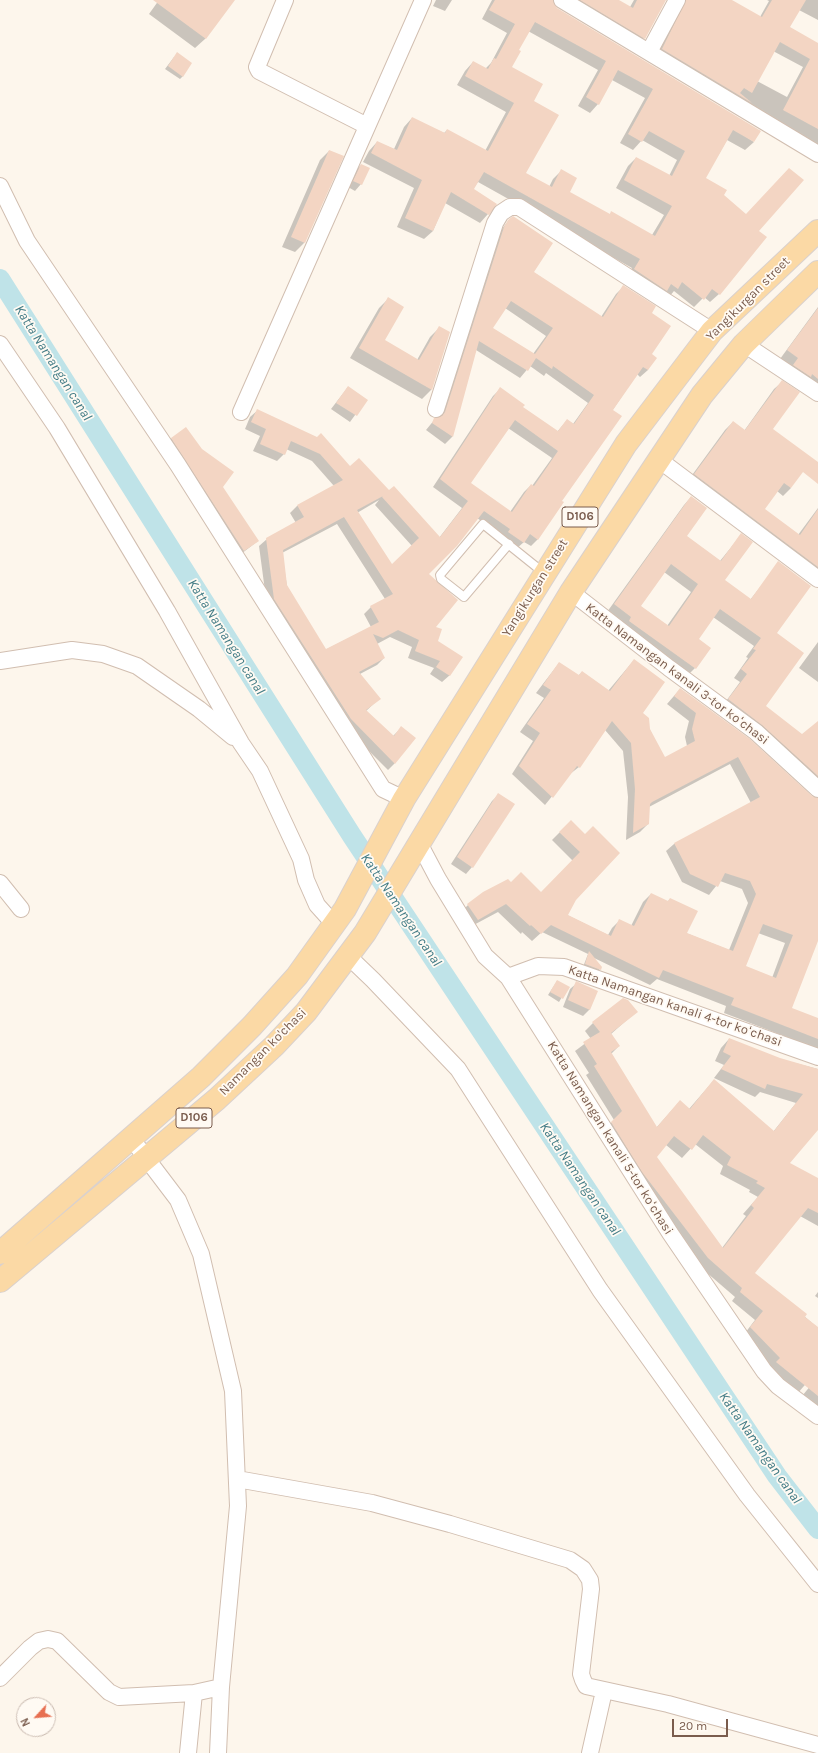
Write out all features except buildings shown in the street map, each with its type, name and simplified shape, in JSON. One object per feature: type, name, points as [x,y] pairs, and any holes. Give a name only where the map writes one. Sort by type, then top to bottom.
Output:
[{"type":"main road","name":"Yangikurgan street","points":[[340,917],[404,799],[626,444],[712,332],[818,231]]},
{"type":"main road","name":"D106","points":[[420,845],[571,592],[702,395],[744,344],[818,272]]},
{"type":"main road","name":"Namangan ko'chasi","points":[[0,1281],[217,1099],[274,1046],[306,1012],[349,957],[420,845]]},
{"type":"main road","name":"Namangan ko'chasi","points":[[0,1253],[201,1077],[252,1026],[297,976],[340,917]]},
{"type":"street","points":[[285,0],[257,67],[259,71],[367,126]]},
{"type":"street","points":[[241,412],[423,0]]},
{"type":"street","points":[[562,0],[818,154]]},
{"type":"street","points":[[649,52],[677,0]]},
{"type":"street","points":[[0,186],[27,241],[178,465],[383,789],[404,799]]},
{"type":"street","points":[[436,409],[495,223],[501,213],[510,207],[519,207],[712,332]]},
{"type":"street","points":[[0,344],[65,441],[167,611],[241,744],[260,772],[280,811],[301,859],[306,880],[317,905],[340,917]]},
{"type":"street","points":[[744,344],[818,393]]},
{"type":"street","points":[[658,460],[818,579]]},
{"type":"street","name":"Katta Namangan kanali 3-tor koʻchasi","points":[[571,592],[669,668],[756,732],[818,789]]},
{"type":"street","points":[[0,661],[72,650],[103,654],[137,666],[199,709],[241,744]]},
{"type":"street","name":"Katta Namangan kanali 5-tor koʻchasi","points":[[420,845],[438,879],[485,956],[508,977],[670,1233],[764,1371],[778,1386],[818,1416]]},
{"type":"street","points":[[0,883],[21,909]]},
{"type":"street","points":[[349,957],[458,1069],[600,1290],[747,1495],[818,1584]]},
{"type":"street","name":"Katta Namangan kanali 4-tor koʻchasi","points":[[508,977],[538,966],[564,967],[818,1057]]},
{"type":"street","points":[[131,1138],[178,1200],[200,1254],[232,1391],[238,1506],[221,1687],[218,1753]]},
{"type":"street","points":[[237,1479],[372,1503],[450,1524],[570,1560],[583,1569],[590,1580],[591,1589],[582,1674],[582,1680],[586,1686],[668,1704],[818,1745]]},
{"type":"street","points":[[0,1678],[30,1648],[39,1641],[48,1639],[57,1641],[109,1692],[119,1697],[194,1693],[221,1687]]},
{"type":"street","points":[[590,1753],[604,1691]]},
{"type":"street","points":[[188,1753],[194,1693]]},
{"type":"lane","points":[[509,544],[464,597],[441,579],[440,576],[484,524],[509,544],[544,573]]},
{"type":"waterway","name":"Katta Namangan canal","points":[[0,279],[352,836],[777,1476],[818,1529]]}]
